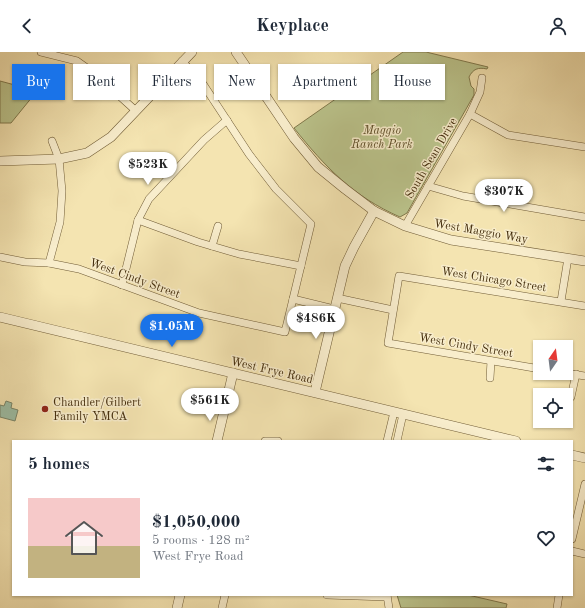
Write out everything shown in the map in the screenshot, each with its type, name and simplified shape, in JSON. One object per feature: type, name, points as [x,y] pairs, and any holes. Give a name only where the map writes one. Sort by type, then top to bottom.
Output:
[{"type":"street","points":[[41,52],[77,61],[94,72],[136,110]]},
{"type":"street","points":[[0,162],[59,159],[87,152],[111,137],[192,52]]},
{"type":"street","name":"West Maggio Way","points":[[236,52],[297,141],[318,167],[374,210],[405,226],[451,240],[585,261]]},
{"type":"street","points":[[182,61],[203,84],[249,154],[276,189],[311,224],[293,299],[334,309]]},
{"type":"street","name":"South Sean Drive","points":[[405,226],[470,114],[480,92],[482,78]]},
{"type":"street","points":[[470,114],[508,135],[585,147]]},
{"type":"street","points":[[122,285],[138,220],[149,199],[204,140],[227,120]]},
{"type":"street","points":[[49,263],[60,222],[62,191],[59,159],[52,141]]},
{"type":"street","points":[[428,186],[463,196],[585,217]]},
{"type":"street","points":[[315,392],[345,266],[374,210]]},
{"type":"street","points":[[138,220],[239,254],[301,266]]},
{"type":"street","points":[[212,246],[218,226]]},
{"type":"street","name":"West Cindy Street","points":[[0,256],[25,262],[49,263],[79,268],[199,313],[285,332],[293,299]]},
{"type":"street","points":[[561,301],[568,258]]},
{"type":"street","name":"West Chicago Street","points":[[393,310],[399,276],[585,306]]},
{"type":"street","points":[[337,298],[393,310]]},
{"type":"street","name":"West Cindy Street","points":[[393,310],[388,343],[533,368]]},
{"type":"street","name":"West Frye Road","points":[[0,317],[512,440]]},
{"type":"street","points":[[490,378],[491,361]]},
{"type":"street","points":[[217,440],[234,373]]},
{"type":"street","points":[[573,374],[585,376]]},
{"type":"street","points":[[573,388],[576,374]]},
{"type":"street","points":[[387,440],[399,413]]},
{"type":"street","points":[[397,440],[399,413]]},
{"type":"street","points":[[573,455],[585,458]]},
{"type":"street","points":[[573,535],[585,484]]},
{"type":"street","points":[[573,550],[585,554]]},
{"type":"street","points":[[177,608],[180,596]]},
{"type":"street","points":[[222,608],[225,596]]},
{"type":"street","points":[[387,596],[390,608]]},
{"type":"street","points":[[557,608],[560,596]]},
{"type":"green space","name":"Maggio Ranch Park","points":[[403,52],[426,52],[488,67],[487,69],[481,68],[474,70],[469,77],[471,86],[474,89],[474,95],[407,213],[400,217],[368,200],[341,180],[317,156],[294,128],[334,100],[371,100],[371,74],[379,69],[379,100],[445,100],[445,64],[386,64]]},
{"type":"green space","points":[[0,81],[12,84],[12,100],[30,100],[11,123],[0,123]]},
{"type":"green space","points":[[397,596],[472,596],[507,604],[506,608],[401,608]]},
{"type":"shaded area","points":[[6,401],[12,403],[11,408],[18,410],[15,421],[0,417],[0,405],[4,406]]},
{"type":"place","name":"Chandler/Gilbert Family YMCA","points":[[45,409]]}]
